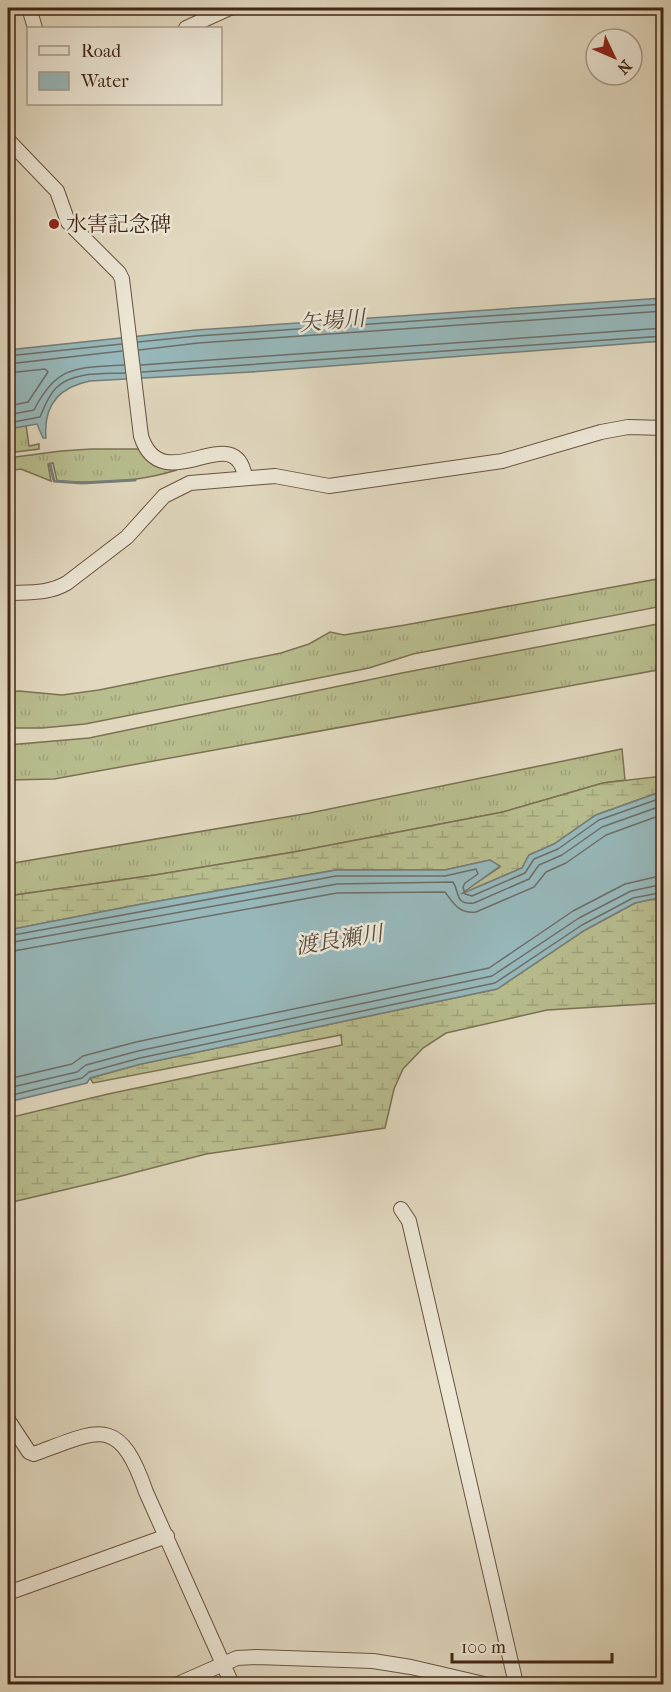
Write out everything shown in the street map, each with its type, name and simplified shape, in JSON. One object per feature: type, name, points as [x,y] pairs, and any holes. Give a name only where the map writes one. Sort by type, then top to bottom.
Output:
[{"type":"street","points":[[29,8],[35,27]]},
{"type":"street","points":[[188,27],[230,8]]},
{"type":"street","points":[[8,140],[57,190],[62,211],[68,222],[115,267],[122,279],[141,436],[148,452],[154,458],[172,464],[209,455],[224,454],[233,457],[238,462],[245,477]]},
{"type":"street","points":[[8,593],[46,591],[68,583],[127,537],[164,496],[190,483],[275,476],[329,486],[502,461],[601,432],[628,427],[663,428]]},
{"type":"street","points":[[401,1209],[409,1221],[516,1684]]},
{"type":"street","points":[[8,1420],[28,1452],[34,1454],[96,1433],[116,1439],[130,1454],[232,1684]]},
{"type":"street","points":[[8,1593],[167,1536]]},
{"type":"street","points":[[178,1684],[237,1658],[257,1657],[361,1660],[411,1667],[484,1684]]},
{"type":"green space","points":[[26,425],[29,446],[39,444],[39,449],[8,453],[8,429]]},
{"type":"green space","points":[[91,449],[140,449],[155,466],[177,470],[132,480],[87,482],[57,481],[53,463],[48,464],[51,481],[21,469],[8,471],[8,458]]},
{"type":"green space","points":[[663,578],[663,606],[413,654],[369,668],[85,724],[8,728],[8,692],[62,695],[99,690],[281,653],[309,644],[330,632],[344,635]]},
{"type":"green space","points":[[663,623],[663,669],[54,779],[8,780],[8,745],[89,738],[402,673]]},
{"type":"green space","points":[[622,749],[625,780],[603,783],[503,812],[294,852],[8,896],[8,864],[310,813]]},
{"type":"green space","points":[[663,776],[663,791],[596,815],[554,844],[529,855],[522,868],[457,896],[500,867],[490,860],[445,870],[336,870],[8,930],[8,896],[294,852],[503,812],[603,783]]},
{"type":"green space","points":[[663,897],[663,1003],[547,1010],[446,1033],[423,1048],[403,1069],[394,1089],[385,1128],[206,1154],[8,1203],[8,1118],[108,1094],[342,1045],[341,1035],[93,1083],[90,1078],[141,1064],[497,989],[585,930],[635,903]]},
{"type":"water","points":[[663,298],[663,341],[251,372],[90,381],[70,388],[56,399],[47,416],[46,438],[43,438],[37,424],[8,429],[8,350],[196,330]]},
{"type":"water","name":"渡良瀬川","points":[[663,791],[663,897],[635,903],[585,930],[497,989],[141,1064],[90,1078],[87,1083],[8,1102],[8,930],[336,870],[445,870],[490,860],[500,866],[461,894],[522,868],[529,855],[554,844],[596,815]]},
{"type":"waterway","points":[[50,464],[54,481],[82,483],[135,480]]},
{"type":"place","name":"水害記念碑","points":[[54,224]]},
{"type":"water label","name":"矢場川","points":[[332,320]]}]
